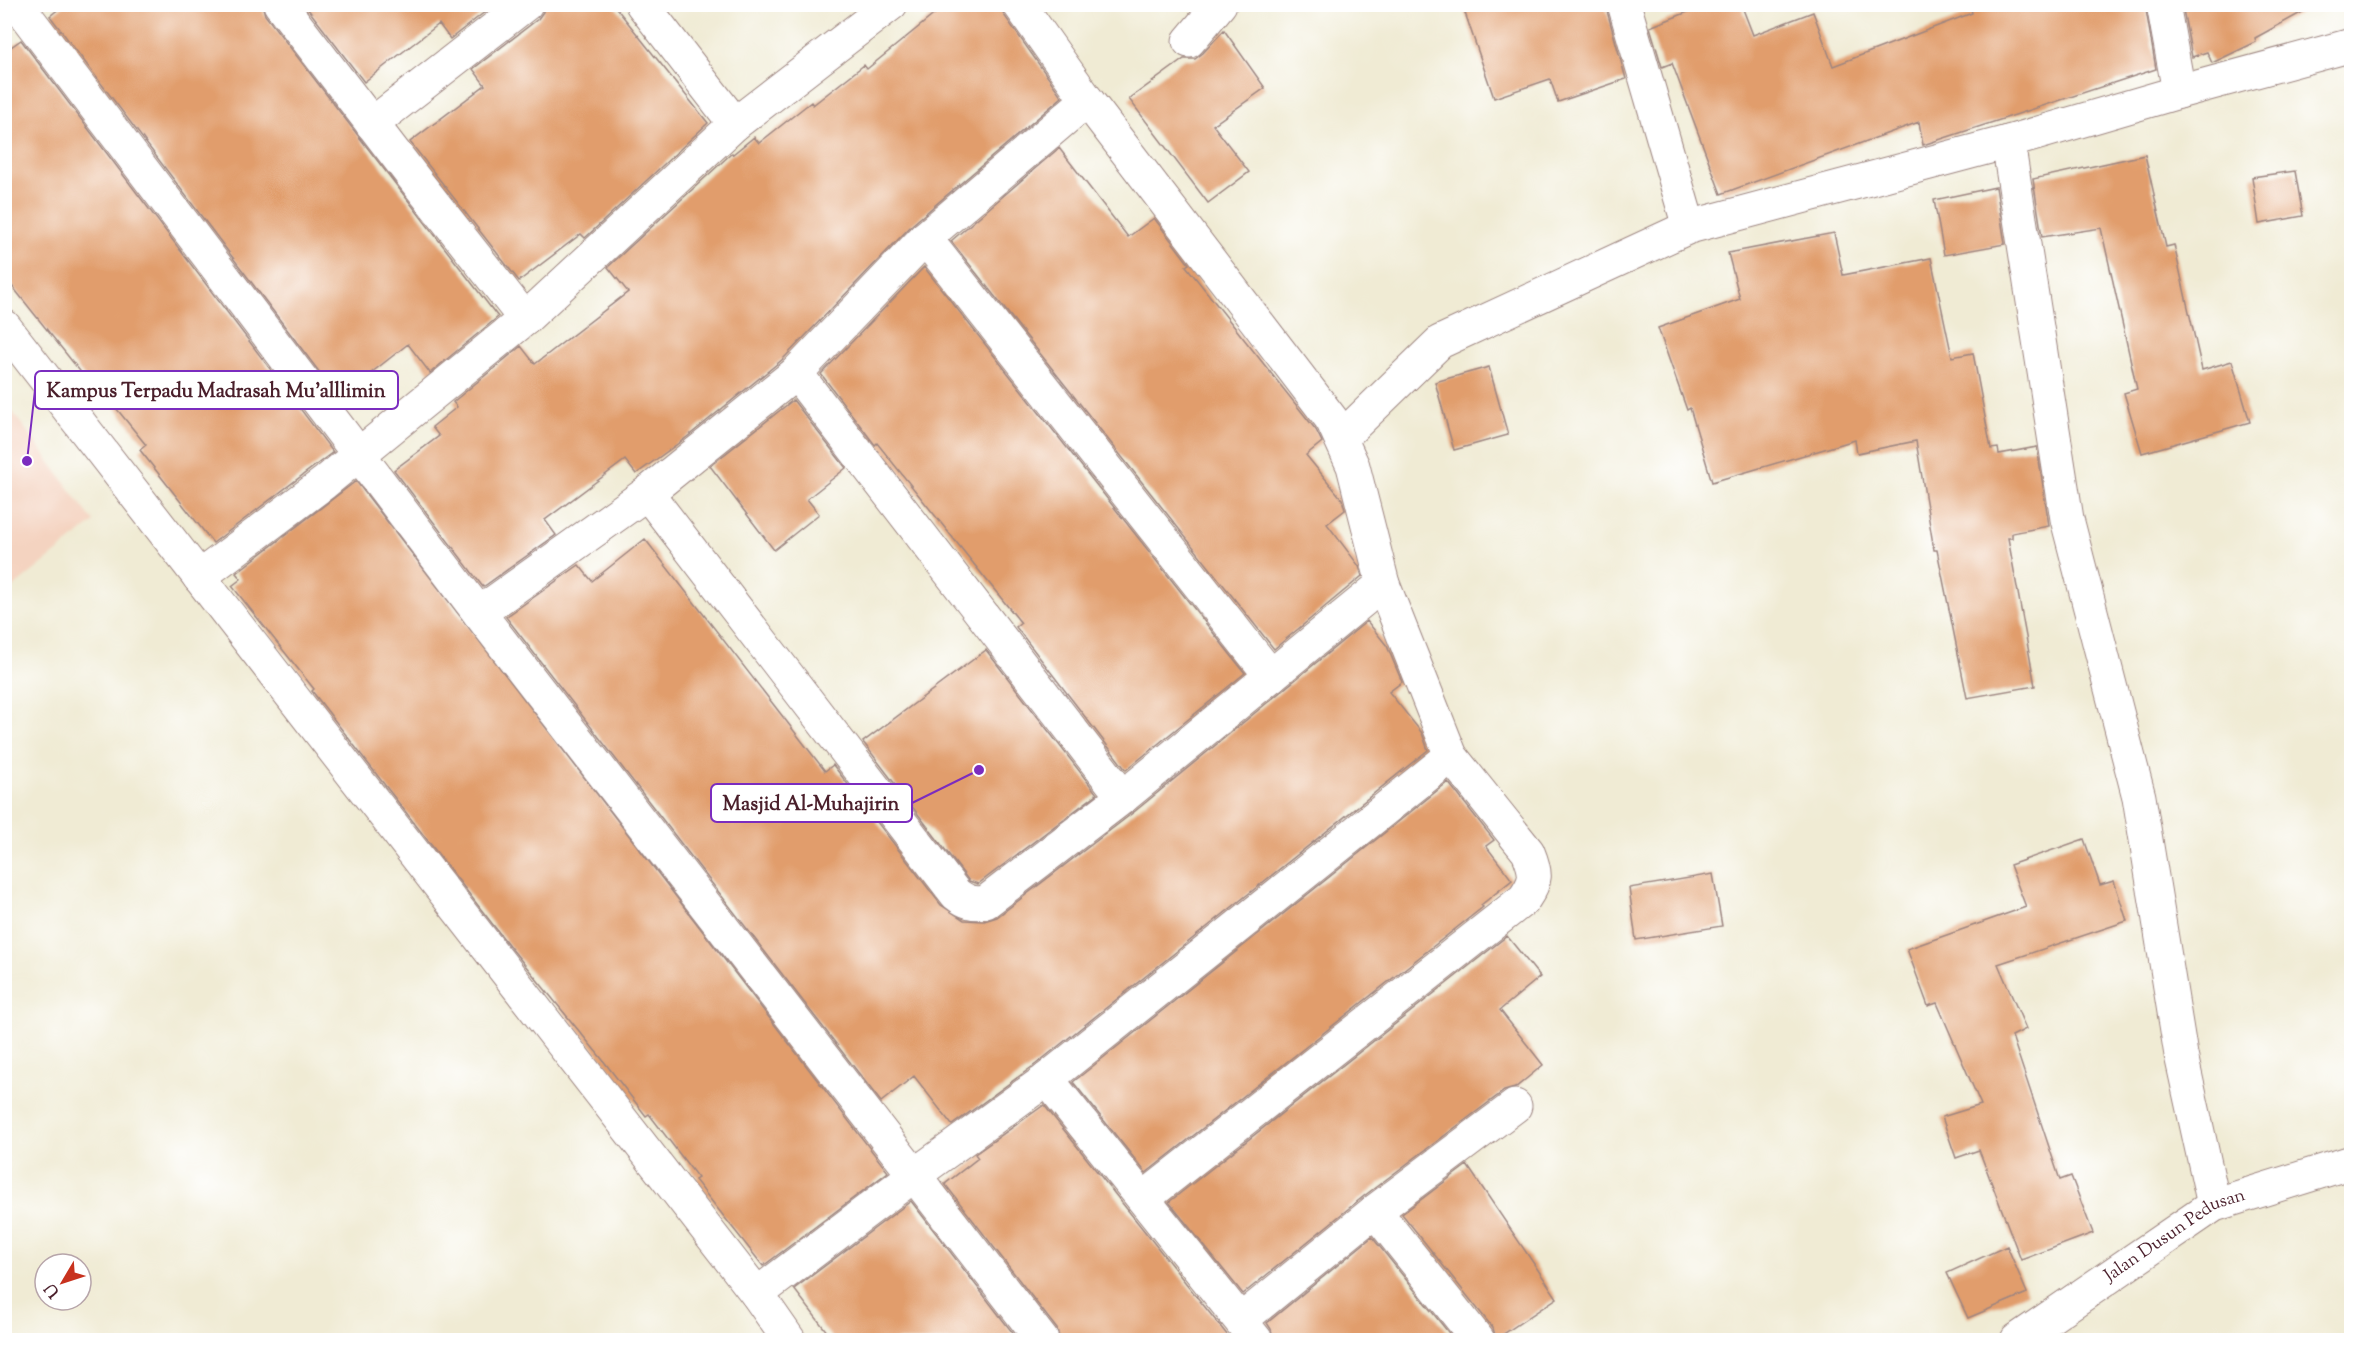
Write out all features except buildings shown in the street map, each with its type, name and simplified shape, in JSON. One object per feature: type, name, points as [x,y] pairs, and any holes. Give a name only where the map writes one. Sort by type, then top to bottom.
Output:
[{"type":"street","points":[[17,4],[360,453],[479,613],[1042,1341]]},
{"type":"street","points":[[280,4],[525,319]]},
{"type":"street","points":[[372,124],[526,4]]},
{"type":"street","points":[[642,4],[735,124]]},
{"type":"street","points":[[199,577],[324,483],[525,319],[735,124],[891,4]]},
{"type":"street","points":[[1018,4],[1087,100],[1332,420],[1353,466],[1383,584],[1451,756],[1528,852],[1535,870],[1534,885],[1524,899],[1144,1198]]},
{"type":"street","points":[[1189,41],[1220,4]]},
{"type":"street","points":[[1624,4],[1689,227]]},
{"type":"street","points":[[2163,4],[2179,92]]},
{"type":"street","points":[[1341,438],[1440,342],[1689,227],[2008,142],[2352,45]]},
{"type":"street","points":[[479,613],[647,493],[796,373],[925,238],[1087,100]]},
{"type":"street","points":[[2008,142],[2067,519],[2139,797],[2181,1055],[2214,1205]]},
{"type":"street","points":[[925,238],[1271,676]]},
{"type":"street","points":[[4,326],[757,1294],[789,1341]]},
{"type":"street","points":[[796,373],[1123,797]]},
{"type":"street","points":[[647,493],[956,894],[964,901],[975,904],[987,902],[1123,797],[1383,584]]},
{"type":"street","points":[[757,1294],[913,1176],[1047,1079],[1451,756]]},
{"type":"street","points":[[1047,1079],[1248,1330],[1375,1211],[1515,1106]]},
{"type":"street","name":"Jalan Dusun Pedusan","points":[[2017,1341],[2214,1205],[2352,1162]]},
{"type":"street","points":[[1375,1211],[1478,1341]]},
{"type":"shaded area","points":[[4,400],[94,522],[5,594],[4,594]]},
{"type":"place","name":"Kampus Terpadu Madrasah Mu'alllimin","points":[[27,461]]},
{"type":"place","name":"Masjid Al-Muhajirin","points":[[979,770]]}]
